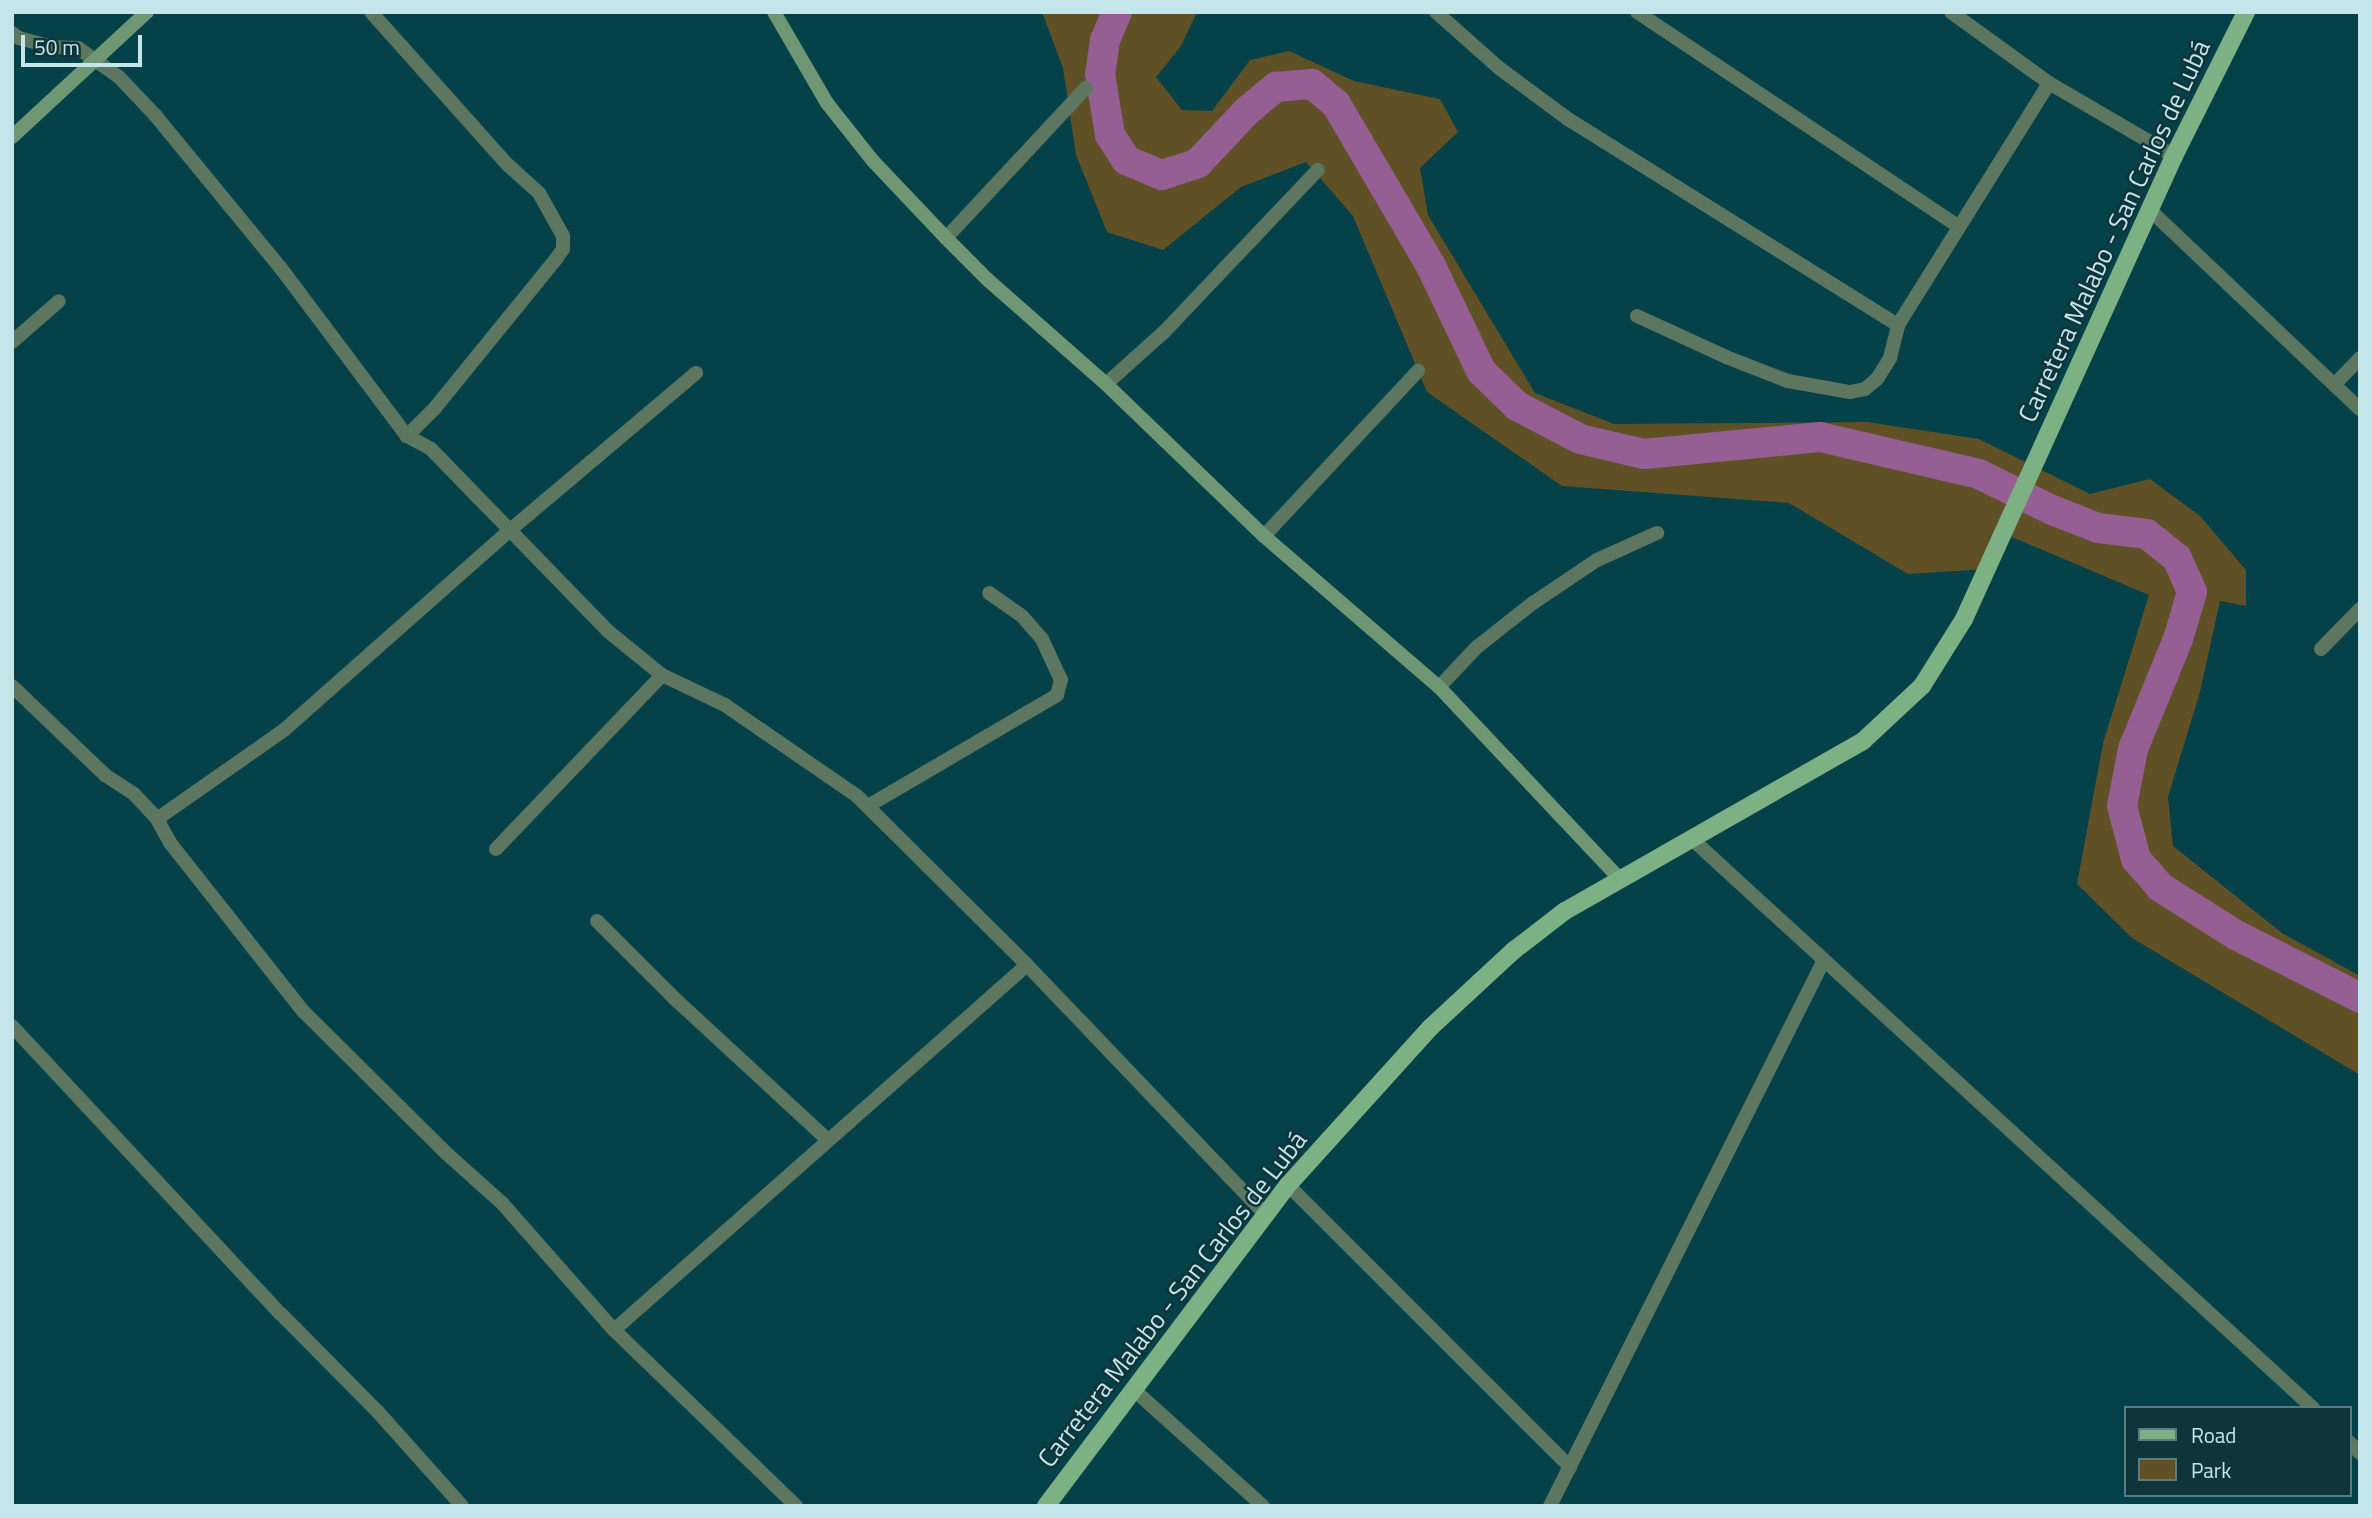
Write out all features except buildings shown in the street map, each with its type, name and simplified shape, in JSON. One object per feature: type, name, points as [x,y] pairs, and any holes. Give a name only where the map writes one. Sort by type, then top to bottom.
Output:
[{"type":"main road","name":"Carretera Malabo - San Carlos de Lubá","points":[[1046,1506],[1288,1185],[1431,1027],[1504,959],[1565,911],[1863,741],[1894,715],[1922,686],[1964,620],[2174,156],[2246,12]]},
{"type":"street","points":[[12,137],[147,12]]},
{"type":"street","points":[[372,12],[508,165],[539,193],[563,236],[563,249],[556,259],[435,408],[407,436]]},
{"type":"street","points":[[774,12],[827,103],[842,123],[873,161],[988,281],[1106,384],[1264,536],[1439,687],[1619,878]]},
{"type":"street","points":[[1436,12],[1499,68],[1568,119],[1898,325]]},
{"type":"street","points":[[1636,12],[1959,227]]},
{"type":"street","points":[[1959,15],[2049,83],[2174,156]]},
{"type":"street","points":[[12,33],[19,38],[53,47],[78,48],[96,59],[155,115],[186,156],[229,204],[407,436],[431,449],[609,632],[662,676],[725,705],[824,771],[867,806],[1027,965],[1265,1214]]},
{"type":"street","points":[[1637,316],[1726,357],[1788,381],[1850,393],[1865,389],[1877,379],[1890,358],[1898,325],[2049,83]]},
{"type":"street","points":[[946,237],[1086,89]]},
{"type":"street","points":[[1106,384],[1174,323],[1318,170]]},
{"type":"street","points":[[2150,210],[2360,409]]},
{"type":"street","points":[[12,342],[59,301]]},
{"type":"street","points":[[2335,384],[2360,358]]},
{"type":"street","points":[[1264,536],[1418,371]]},
{"type":"street","points":[[157,819],[284,730],[509,531],[696,373]]},
{"type":"street","points":[[1439,687],[1477,647],[1533,603],[1597,560],[1657,533]]},
{"type":"street","points":[[867,806],[1057,695],[1061,680],[1042,639],[1022,616],[989,593]]},
{"type":"street","points":[[2321,649],[2360,608]]},
{"type":"street","points":[[496,849],[662,676]]},
{"type":"street","points":[[12,686],[105,775],[134,794],[157,819],[171,845],[303,1011],[446,1153],[502,1203],[614,1330],[796,1506]]},
{"type":"street","points":[[1693,840],[2311,1406]]},
{"type":"street","points":[[597,921],[674,998],[827,1139]]},
{"type":"street","points":[[1550,1506],[1824,962]]},
{"type":"street","points":[[614,1330],[1027,965]]},
{"type":"street","points":[[12,1026],[281,1314],[378,1412],[462,1506]]},
{"type":"street","points":[[1288,1185],[1570,1467]]},
{"type":"street","points":[[1133,1389],[1263,1506]]},
{"type":"green space","points":[[1042,12],[1197,12],[1181,46],[1156,77],[1182,110],[1212,111],[1250,60],[1289,51],[1354,81],[1440,99],[1458,132],[1420,168],[1428,215],[1535,393],[1614,424],[1867,422],[1979,439],[2090,494],[2150,479],[2200,516],[2246,570],[2246,606],[2220,601],[2200,692],[2168,797],[2173,846],[2282,933],[2360,976],[2360,1075],[2132,938],[2077,884],[2103,743],[2149,595],[2000,532],[1987,569],[1908,574],[1789,503],[1562,486],[1427,392],[1353,216],[1306,162],[1241,187],[1163,250],[1107,232],[1076,155],[1063,68]]},
{"type":"waterway","points":[[1117,12],[1105,40],[1100,74],[1110,135],[1126,160],[1162,175],[1198,163],[1247,111],[1276,87],[1312,84],[1336,104],[1431,266],[1481,371],[1517,406],[1580,439],[1644,454],[1820,437],[1979,474],[2052,510],[2098,528],[2147,534],[2177,558],[2192,592],[2178,639],[2133,749],[2122,806],[2136,859],[2160,887],[2236,935],[2360,998]]}]
